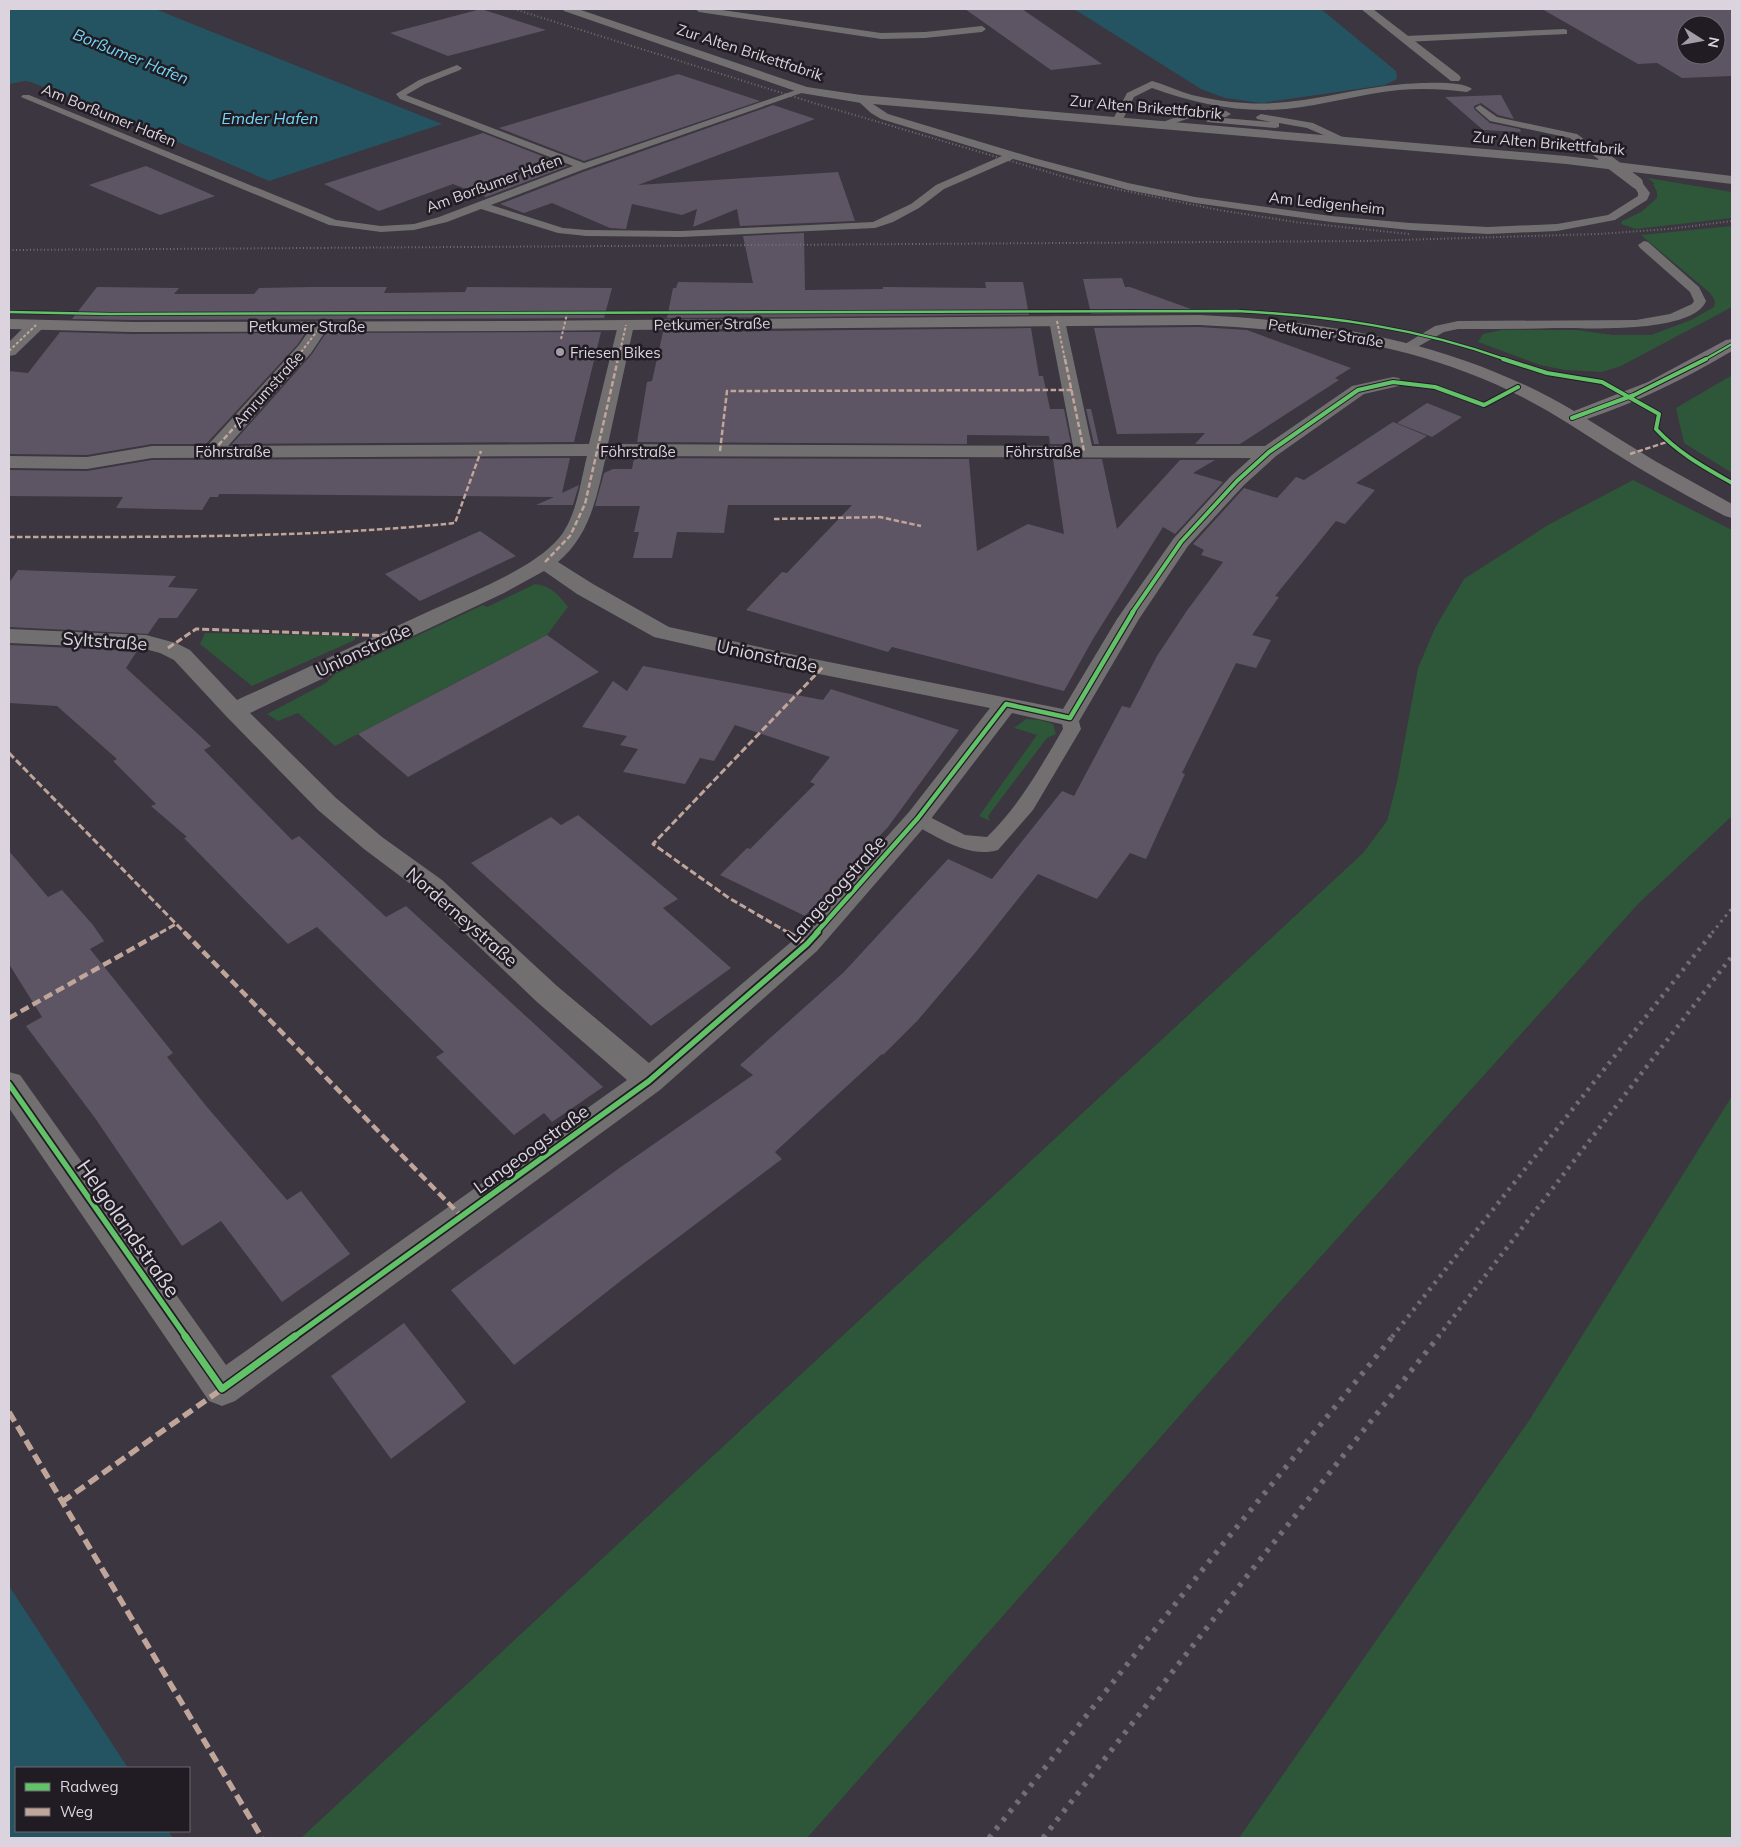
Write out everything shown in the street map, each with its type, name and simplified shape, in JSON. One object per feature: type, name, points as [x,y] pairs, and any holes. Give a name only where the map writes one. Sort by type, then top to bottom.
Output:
[{"type":"main road","name":"Petkumer Straße","points":[[9,324],[124,327],[1238,321],[1330,331],[1406,346],[1464,364],[1492,376],[1534,396],[1654,469],[1732,512]]},
{"type":"main road","points":[[1572,418],[1629,398],[1696,365],[1732,344]]},
{"type":"street","name":"Zur Alten Brikettfabrik","points":[[568,9],[806,90],[861,99],[1590,162],[1732,180]]},
{"type":"street","points":[[1366,9],[1405,39],[1460,87]]},
{"type":"street","points":[[1057,321],[1084,451]]},
{"type":"street","points":[[9,351],[36,325]]},
{"type":"street","name":"Unionstraße","points":[[234,711],[496,588],[545,562],[562,549],[575,530],[585,504],[626,325]]},
{"type":"street","name":"Amrumstraße","points":[[213,452],[322,326]]},
{"type":"street","points":[[1006,704],[1070,718],[1128,619],[1181,542],[1237,481],[1268,452],[1358,390],[1393,382]]},
{"type":"street","name":"Föhrstraße","points":[[9,462],[87,463],[152,452],[598,450],[1268,452]]},
{"type":"street","name":"Unionstraße","points":[[545,562],[585,589],[642,623],[662,632],[804,664],[1006,704]]},
{"type":"street","name":"Syltstraße","points":[[9,636],[146,642],[168,648],[182,655],[234,711]]},
{"type":"street","name":"Langeoogstraße","points":[[222,1389],[649,1080],[807,944],[918,818],[1006,704]]},
{"type":"street","name":"Norderneystraße","points":[[234,711],[327,804],[373,843],[433,888],[547,994],[649,1080]]},
{"type":"street","name":"Helgolandstraße","points":[[9,1084],[222,1389]]},
{"type":"lane","points":[[699,9],[881,36],[925,35],[982,29]]},
{"type":"lane","points":[[1405,39],[1564,32]]},
{"type":"lane","points":[[457,68],[422,82],[401,94],[403,97],[583,166]]},
{"type":"lane","points":[[1116,121],[1130,95],[1152,84],[1177,95],[1254,108],[1303,104],[1413,86],[1460,87],[1477,91]]},
{"type":"lane","name":"Am Borßumer Hafen","points":[[26,97],[333,223],[365,228],[414,227],[443,220],[583,166],[806,90]]},
{"type":"lane","name":"Am Ledigenheim","points":[[861,99],[879,114],[1012,155],[1106,181],[1208,203],[1327,220],[1448,229],[1560,228],[1597,222],[1623,213],[1640,202],[1644,192],[1637,182],[1572,136],[1494,119],[1480,108]]},
{"type":"lane","points":[[1500,110],[1514,122]]},
{"type":"lane","points":[[1160,125],[1182,118],[1318,128],[1346,141]]},
{"type":"lane","points":[[482,206],[562,231],[681,234],[875,225],[915,206],[940,187],[1012,155]]},
{"type":"lane","points":[[1406,346],[1440,329],[1458,325],[1648,323],[1682,314],[1698,306],[1700,301],[1699,295],[1695,290],[1644,245]]},
{"type":"lane","points":[[918,818],[962,841],[991,845],[1007,831],[1029,803],[1072,729],[1070,718]]},
{"type":"green space","points":[[1648,178],[1732,192],[1732,218],[1636,229],[1621,224],[1622,221],[1641,212],[1657,198],[1657,192],[1653,184],[1655,184]]},
{"type":"green space","points":[[1732,226],[1732,307],[1621,366],[1602,372],[1565,370],[1540,365],[1478,342],[1483,334],[1502,330],[1577,330],[1613,335],[1651,335],[1691,320],[1714,307],[1715,301],[1710,293],[1641,235]]},
{"type":"green space","points":[[1732,375],[1732,473],[1684,443],[1676,408]]},
{"type":"green space","points":[[1633,480],[1732,530],[1732,816],[1638,904],[1271,1312],[807,1838],[301,1838],[1363,853],[1387,821],[1397,782],[1418,668],[1435,628],[1464,579],[1548,525]]},
{"type":"green space","points":[[535,584],[554,591],[568,607],[547,635],[335,746],[298,713],[278,721],[267,714],[326,683],[335,674],[483,605],[487,607]]},
{"type":"green space","points":[[205,633],[355,636],[355,640],[252,686],[200,644]]},
{"type":"green space","points":[[1026,719],[1040,720],[1053,724],[1056,734],[1047,738],[988,816],[990,821],[979,816],[1037,735],[1014,728]]},
{"type":"green space","points":[[1732,1096],[1732,1838],[1239,1838],[1530,1419]]},
{"type":"water","name":"Emder Hafen","points":[[9,9],[155,9],[442,124],[269,181],[31,82],[25,81],[9,84]]},
{"type":"water","points":[[1074,9],[1321,9],[1396,71],[1397,79],[1385,85],[1262,103],[1225,98],[1201,89]]},
{"type":"water","points":[[9,1586],[127,1767],[15,1767],[15,1832],[169,1832],[173,1838],[9,1838]]},
{"type":"building","points":[[481,9],[546,30],[448,56],[390,33]]},
{"type":"building","points":[[965,9],[1022,9],[1102,64],[1051,70]]},
{"type":"building","points":[[1542,9],[1732,9],[1732,76],[1682,78],[1657,63],[1638,64]]},
{"type":"building","points":[[678,74],[760,101],[584,161],[499,128]]},
{"type":"building","points":[[1501,95],[1514,119],[1498,115],[1481,103],[1474,106],[1474,109],[1490,123],[1520,129],[1521,132],[1483,130],[1445,97]]},
{"type":"building","points":[[773,105],[815,119],[638,185],[838,172],[855,221],[740,226],[737,209],[693,227],[697,209],[682,215],[632,204],[626,229],[610,228],[552,203],[524,213],[500,204],[583,172]]},
{"type":"building","points":[[483,133],[568,166],[486,197],[453,184],[379,211],[324,184]]},
{"type":"building","points":[[146,166],[215,196],[160,215],[89,185]]},
{"type":"building","points":[[804,233],[805,290],[883,289],[883,287],[986,288],[985,282],[1023,282],[1029,315],[667,318],[673,288],[676,288],[678,282],[753,283],[743,236]]},
{"type":"building","points":[[1122,278],[1125,287],[1130,287],[1202,313],[1091,314],[1083,279]]},
{"type":"building","points":[[97,287],[179,288],[174,294],[254,294],[259,288],[312,287],[387,287],[384,293],[465,292],[467,287],[612,288],[604,318],[72,319]]},
{"type":"building","points":[[1199,327],[1247,330],[1351,368],[1335,378],[1339,380],[1240,444],[1195,444],[1205,433],[1117,434],[1094,328]]},
{"type":"building","points":[[1031,328],[1039,376],[1043,376],[1050,409],[1064,409],[1071,444],[1050,444],[1049,436],[967,435],[967,444],[637,442],[647,382],[652,381],[663,332]]},
{"type":"building","points":[[60,332],[133,334],[305,333],[298,344],[206,444],[152,444],[87,455],[9,454],[9,371],[28,373]]},
{"type":"building","points":[[601,332],[574,442],[232,444],[312,354],[326,333]]},
{"type":"building","points":[[1427,403],[1462,417],[1432,437],[1397,423]]},
{"type":"building","points":[[1086,409],[1091,409],[1099,444],[1094,444]]},
{"type":"building","points":[[1393,422],[1427,436],[1356,483],[1375,490],[1345,524],[1336,521],[1275,596],[1279,597],[1252,635],[1271,640],[1256,668],[1236,663],[1182,773],[1185,774],[1146,859],[1130,853],[1097,899],[1038,874],[918,1020],[883,1055],[775,1152],[782,1159],[623,1279],[514,1365],[451,1290],[618,1169],[753,1075],[740,1065],[844,972],[948,859],[992,879],[1062,791],[1074,796],[1122,706],[1130,708],[1157,656],[1186,612],[1223,562],[1201,555],[1204,550],[1193,544],[1244,488],[1277,498],[1296,477],[1304,480]]},
{"type":"building","points":[[570,458],[562,493],[579,485],[573,505],[536,505],[554,497],[219,494],[218,497],[210,497],[202,510],[116,508],[123,497],[9,496],[9,470],[87,471],[152,460]]},
{"type":"building","points":[[634,458],[969,459],[977,551],[1028,524],[1064,534],[1053,459],[1102,459],[1117,529],[1180,460],[1215,460],[1193,473],[1223,482],[1175,534],[1163,527],[1093,639],[1064,691],[892,647],[888,652],[746,610],[782,572],[787,573],[852,505],[728,505],[724,533],[677,532],[672,558],[633,558],[639,532],[634,532],[640,506],[595,506],[604,473],[613,469],[632,469]]},
{"type":"building","points":[[480,531],[516,556],[420,601],[385,574]]},
{"type":"building","points":[[18,570],[176,576],[168,587],[198,589],[177,618],[159,618],[148,634],[9,627],[9,583]]},
{"type":"building","points":[[547,635],[599,672],[408,777],[358,734]]},
{"type":"building","points":[[9,645],[137,651],[126,668],[211,746],[204,750],[292,840],[299,836],[386,917],[406,906],[603,1087],[552,1122],[544,1113],[514,1135],[436,1057],[444,1052],[317,927],[288,944],[184,838],[187,837],[151,806],[156,804],[113,761],[117,759],[57,706],[9,703]]},
{"type":"building","points":[[643,666],[823,700],[831,689],[959,730],[888,827],[805,916],[720,875],[747,848],[750,849],[815,784],[810,782],[830,757],[735,725],[714,761],[700,758],[685,784],[623,772],[638,749],[620,745],[627,736],[582,727],[613,681],[627,691]]},
{"type":"building","points":[[578,815],[678,899],[663,908],[731,968],[651,1026],[471,863],[551,817],[561,825]]},
{"type":"building","points":[[9,851],[48,897],[62,890],[93,925],[104,941],[90,949],[173,1053],[167,1057],[287,1200],[301,1191],[350,1254],[282,1302],[221,1221],[182,1246],[95,1118],[26,1026],[42,1017],[9,964]]},
{"type":"building","points":[[404,1323],[466,1402],[391,1459],[331,1376]]},
{"type":"railway","points":[[514,9],[817,104],[1082,182],[1219,210],[1295,222],[1409,234]]},
{"type":"railway","points":[[9,250],[1367,241],[1598,234],[1669,229],[1732,221]]},
{"type":"railway","points":[[1712,933],[1732,908]]},
{"type":"railway","points":[[1392,1337],[1713,932]]},
{"type":"railway","points":[[1438,1337],[1732,956]]},
{"type":"railway","points":[[989,1838],[1223,1544],[1393,1336]]},
{"type":"railway","points":[[1043,1838],[1251,1571],[1439,1336]]},
{"type":"marked path","points":[[561,339],[567,314]]},
{"type":"marked path","points":[[1057,321],[1084,451]]},
{"type":"marked path","points":[[9,351],[36,325]]},
{"type":"marked path","points":[[545,562],[566,543],[578,522],[585,504],[626,325]]},
{"type":"marked path","points":[[213,451],[305,349],[321,326]]},
{"type":"marked path","points":[[720,451],[727,391],[1073,390]]},
{"type":"marked path","points":[[1630,454],[1667,442]]},
{"type":"marked path","points":[[9,537],[232,537],[344,533],[455,523],[481,451]]},
{"type":"marked path","points":[[774,519],[880,517],[921,526]]},
{"type":"marked path","points":[[168,648],[196,629],[393,636]]},
{"type":"marked path","points":[[807,944],[729,898],[653,844],[823,667]]},
{"type":"marked path","points":[[9,753],[461,1216]]},
{"type":"marked path","points":[[9,1018],[176,924]]},
{"type":"marked path","points":[[62,1502],[222,1389]]},
{"type":"marked path","points":[[9,1412],[262,1838]]},
{"type":"cycle path","points":[[9,312],[110,314],[1237,311],[1293,314],[1376,324],[1467,346],[1540,371],[1602,382],[1659,414],[1656,429],[1664,438],[1691,459],[1732,483]]},
{"type":"cycle path","points":[[1572,418],[1654,386],[1732,344]]},
{"type":"cycle path","points":[[9,1084],[222,1389],[649,1081],[807,944],[918,818],[1006,704],[1070,718],[1128,619],[1181,542],[1237,481],[1269,452],[1358,390],[1393,382],[1435,387],[1484,405],[1518,387]]},
{"type":"place","name":"Friesen Bikes","points":[[560,352]]},
{"type":"water label","name":"Borßumer Hafen","points":[[131,56]]}]
